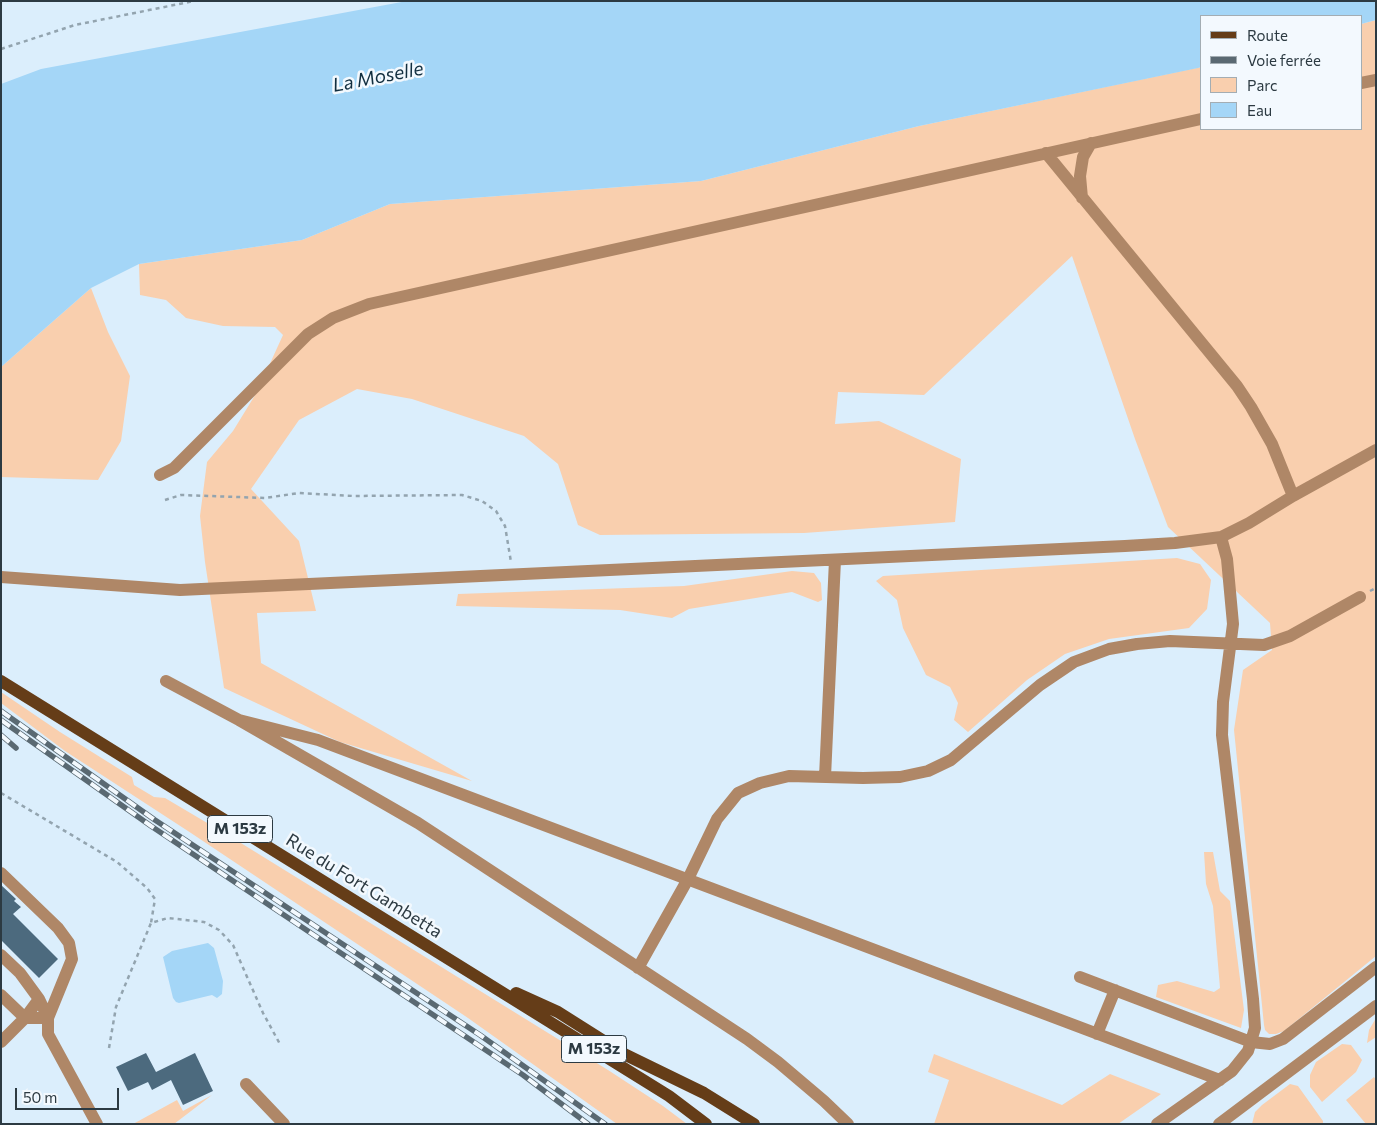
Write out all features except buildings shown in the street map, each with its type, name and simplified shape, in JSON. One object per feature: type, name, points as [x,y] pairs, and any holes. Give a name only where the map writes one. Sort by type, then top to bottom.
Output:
[{"type":"main road","name":"Rue du Fort Gambetta","points":[[1,681],[669,1096],[706,1124]]},
{"type":"main road","points":[[479,978],[558,1012],[626,1055],[704,1093],[754,1124]]},
{"type":"lane","points":[[1362,83],[1376,80]]},
{"type":"lane","points":[[160,475],[174,468],[308,334],[333,318],[369,304],[1200,119]]},
{"type":"lane","points":[[1082,198],[1080,176],[1083,157],[1091,143]]},
{"type":"lane","points":[[1046,153],[1237,386],[1272,444],[1293,496]]},
{"type":"lane","points":[[1,577],[180,590],[1175,543],[1222,537],[1250,523],[1293,496],[1376,450]]},
{"type":"lane","points":[[1157,1124],[1232,1071],[1248,1051],[1255,1028],[1222,736],[1223,702],[1233,624],[1227,559],[1222,537]]},
{"type":"lane","points":[[825,777],[830,703],[835,560]]},
{"type":"lane","points":[[638,968],[688,879],[717,819],[738,793],[760,783],[789,776],[900,777],[928,771],[951,760],[1040,685],[1074,662],[1109,649],[1170,641],[1264,645],[1290,636],[1360,597]]},
{"type":"lane","points":[[166,681],[239,720],[418,823],[746,1039],[770,1056],[824,1101],[848,1124]]},
{"type":"lane","points":[[239,720],[318,740],[1220,1080]]},
{"type":"lane","points":[[1,873],[58,928],[69,943],[72,959],[48,1018],[48,1034],[97,1124]]},
{"type":"lane","points":[[1,955],[20,973],[40,999],[48,1018]]},
{"type":"lane","points":[[1080,977],[1250,1042],[1270,1044],[1283,1038],[1376,967]]},
{"type":"lane","points":[[1097,1034],[1116,990]]},
{"type":"lane","points":[[1,995],[25,1018],[48,1018]]},
{"type":"lane","points":[[1,1042],[25,1018],[40,999]]},
{"type":"lane","points":[[1220,1124],[1376,1006]]},
{"type":"lane","points":[[246,1084],[284,1124]]},
{"type":"path","points":[[1,49],[75,25],[194,1]]},
{"type":"path","points":[[164,500],[181,495],[265,498],[299,493],[354,496],[462,495],[482,501],[496,511],[505,526],[510,550],[512,575]]},
{"type":"path","points":[[1,793],[117,862],[147,888],[156,899],[151,924],[116,1007],[109,1048]]},
{"type":"path","points":[[151,924],[168,918],[184,919],[204,922],[219,930],[233,945],[280,1046]]},
{"type":"green space","points":[[1376,20],[1376,956],[1284,1031],[1269,1034],[1265,1030],[1264,1025],[1234,730],[1243,670],[1272,650],[1270,623],[1168,527],[1135,439],[1072,256],[924,395],[838,392],[835,424],[879,421],[961,459],[955,522],[804,533],[600,535],[578,525],[558,464],[524,436],[412,399],[357,389],[299,420],[251,489],[299,541],[316,611],[257,613],[261,663],[472,781],[340,742],[224,688],[200,516],[207,462],[233,431],[257,392],[283,335],[275,327],[223,326],[186,318],[166,300],[140,295],[139,264],[302,240],[390,204],[701,181],[919,126],[1200,67],[1200,130],[1362,130],[1362,24]]},
{"type":"green space","points":[[91,288],[108,332],[130,376],[121,441],[98,480],[1,477],[1,367]]},
{"type":"green space","points":[[1177,558],[1200,564],[1211,580],[1207,609],[1189,628],[1109,639],[1065,654],[1027,680],[968,732],[954,720],[958,703],[950,687],[926,675],[903,628],[897,600],[876,581],[883,576]]},
{"type":"green space","points":[[792,571],[814,573],[821,583],[822,600],[818,602],[792,592],[689,609],[672,618],[620,610],[456,606],[458,594],[684,586]]},
{"type":"green space","points":[[1,692],[132,777],[134,785],[154,797],[165,798],[236,840],[608,1070],[687,1124],[617,1124],[468,1018],[65,751],[1,703]]},
{"type":"green space","points":[[1204,852],[1213,852],[1220,891],[1230,901],[1244,1010],[1241,1028],[1156,997],[1158,985],[1177,981],[1214,992],[1220,988],[1213,906],[1206,884]]},
{"type":"green space","points":[[1376,1018],[1376,1037],[1367,1043],[1369,1030]]},
{"type":"green space","points":[[1342,1044],[1351,1045],[1362,1060],[1356,1072],[1322,1102],[1310,1087],[1310,1075],[1316,1062]]},
{"type":"green space","points":[[934,1054],[1062,1105],[1110,1074],[1161,1094],[1118,1124],[934,1124],[949,1080],[928,1072]]},
{"type":"green space","points":[[1374,1077],[1376,1080],[1376,1124],[1366,1124],[1346,1100]]},
{"type":"green space","points":[[1290,1084],[1298,1086],[1323,1121],[1323,1124],[1252,1124],[1255,1112]]},
{"type":"green space","points":[[212,1095],[174,1124],[133,1124],[177,1100],[183,1111]]},
{"type":"water","name":"La Moselle","points":[[407,1],[1376,1],[1376,20],[1362,24],[1362,15],[1200,15],[1200,67],[1198,68],[919,126],[701,181],[390,204],[302,240],[139,264],[91,288],[1,367],[1,84],[41,69]]},
{"type":"water","points":[[208,943],[214,948],[223,981],[222,994],[217,998],[212,995],[179,1003],[176,1002],[173,998],[163,957],[172,951]]},
{"type":"railway","points":[[1,711],[155,820],[480,1035],[605,1124]]},
{"type":"railway","points":[[1,720],[151,826],[523,1075],[588,1124]]},
{"type":"railway","points":[[1,735],[16,748]]}]
